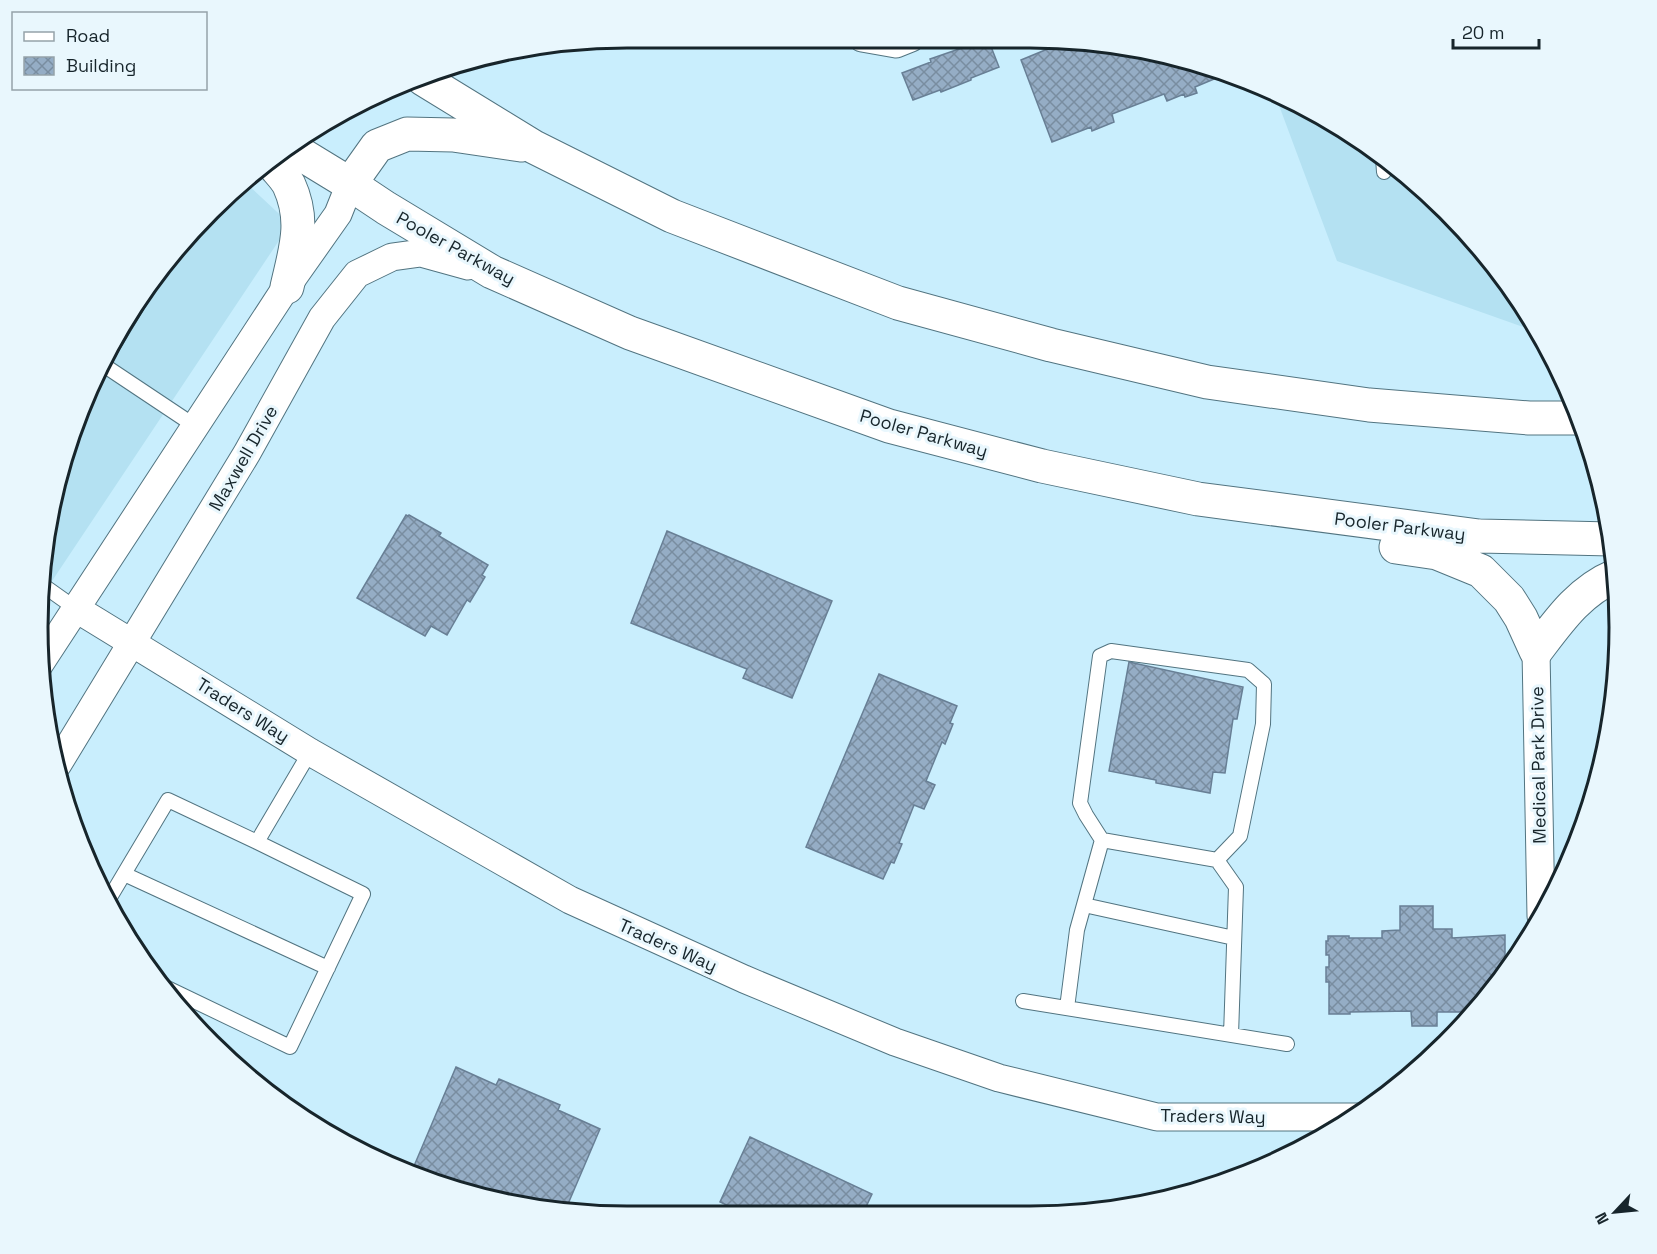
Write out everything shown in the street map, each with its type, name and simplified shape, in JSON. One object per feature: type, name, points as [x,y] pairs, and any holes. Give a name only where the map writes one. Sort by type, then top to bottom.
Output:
[{"type":"main road","points":[[430,83],[534,147],[672,216],[898,303],[1051,345],[1208,382],[1369,405],[1529,418],[1570,418]]},
{"type":"main road","points":[[350,184],[377,146],[407,134],[453,135],[534,147]]},
{"type":"main road","name":"Pooler Parkway","points":[[297,152],[492,272],[630,333],[890,426],[1042,465],[1198,499],[1479,536],[1602,539]]},
{"type":"main road","points":[[276,168],[288,184],[297,209],[299,233],[286,287]]},
{"type":"main road","points":[[1231,504],[1300,536],[1437,553],[1481,571],[1509,599],[1521,618],[1536,651],[1566,612],[1592,588],[1607,580]]},
{"type":"street","points":[[49,650],[286,287],[338,214],[350,184]]},
{"type":"street","name":"Maxwell Drive","points":[[63,756],[247,453],[322,318],[357,274],[392,257],[421,253],[492,272]]},
{"type":"street","name":"Traders Way","points":[[75,608],[310,752],[570,900],[744,979],[896,1042],[999,1078],[1157,1117],[1338,1117]]},
{"type":"street","name":"Medical Park Drive","points":[[1536,651],[1541,898]]},
{"type":"lane","points":[[107,374],[195,426]]},
{"type":"lane","name":"Traders Way","points":[[49,590],[75,608]]},
{"type":"lane","points":[[1217,860],[1240,836],[1263,724],[1264,684],[1248,670],[1111,651],[1100,656],[1080,803],[1102,840],[1217,860],[1236,887],[1231,1035]]},
{"type":"lane","points":[[257,842],[310,752]]},
{"type":"lane","points":[[113,892],[168,800],[363,894],[290,1047],[180,994]]},
{"type":"lane","points":[[1067,1008],[1077,930],[1102,840]]},
{"type":"lane","points":[[124,874],[328,968]]},
{"type":"lane","points":[[1084,905],[1234,938]]},
{"type":"lane","points":[[1023,1001],[1287,1044]]},
{"type":"shaded area","points":[[1279,105],[1352,146],[1412,192],[1465,245],[1511,305],[1525,328],[1337,261]]},
{"type":"shaded area","points":[[251,187],[290,224],[49,585],[59,514],[79,441],[108,371],[146,305],[192,245]]},
{"type":"building","points":[[962,48],[992,48],[999,67],[941,92],[940,90],[913,100],[902,73],[931,62],[930,59]]},
{"type":"building","points":[[1049,48],[1068,49],[1143,59],[1215,79],[1195,87],[1197,93],[1185,97],[1184,94],[1167,101],[1164,94],[1112,114],[1114,122],[1092,131],[1091,127],[1052,142],[1021,60]]},
{"type":"building","points":[[406,515],[441,533],[439,536],[488,565],[482,575],[485,577],[470,602],[467,600],[447,635],[431,626],[425,636],[357,598]]},
{"type":"building","points":[[667,531],[832,601],[792,698],[743,678],[747,669],[631,623]]},
{"type":"building","points":[[1129,662],[1243,687],[1237,719],[1233,719],[1225,773],[1213,772],[1210,793],[1109,771]]},
{"type":"building","points":[[879,674],[957,706],[945,744],[942,742],[926,781],[935,785],[924,809],[914,805],[899,843],[902,844],[894,863],[891,862],[883,879],[806,847]]},
{"type":"building","points":[[1400,906],[1433,906],[1433,929],[1452,929],[1452,938],[1505,935],[1505,957],[1462,1012],[1437,1012],[1437,1026],[1412,1026],[1411,1011],[1329,1014],[1329,982],[1326,982],[1326,967],[1329,967],[1329,955],[1326,955],[1328,936],[1382,938],[1382,931],[1400,930]]},
{"type":"building","points":[[456,1067],[496,1085],[499,1079],[560,1105],[558,1110],[600,1129],[568,1203],[514,1195],[477,1186],[414,1165]]},
{"type":"building","points":[[750,1137],[872,1194],[866,1206],[728,1206],[720,1202]]}]
